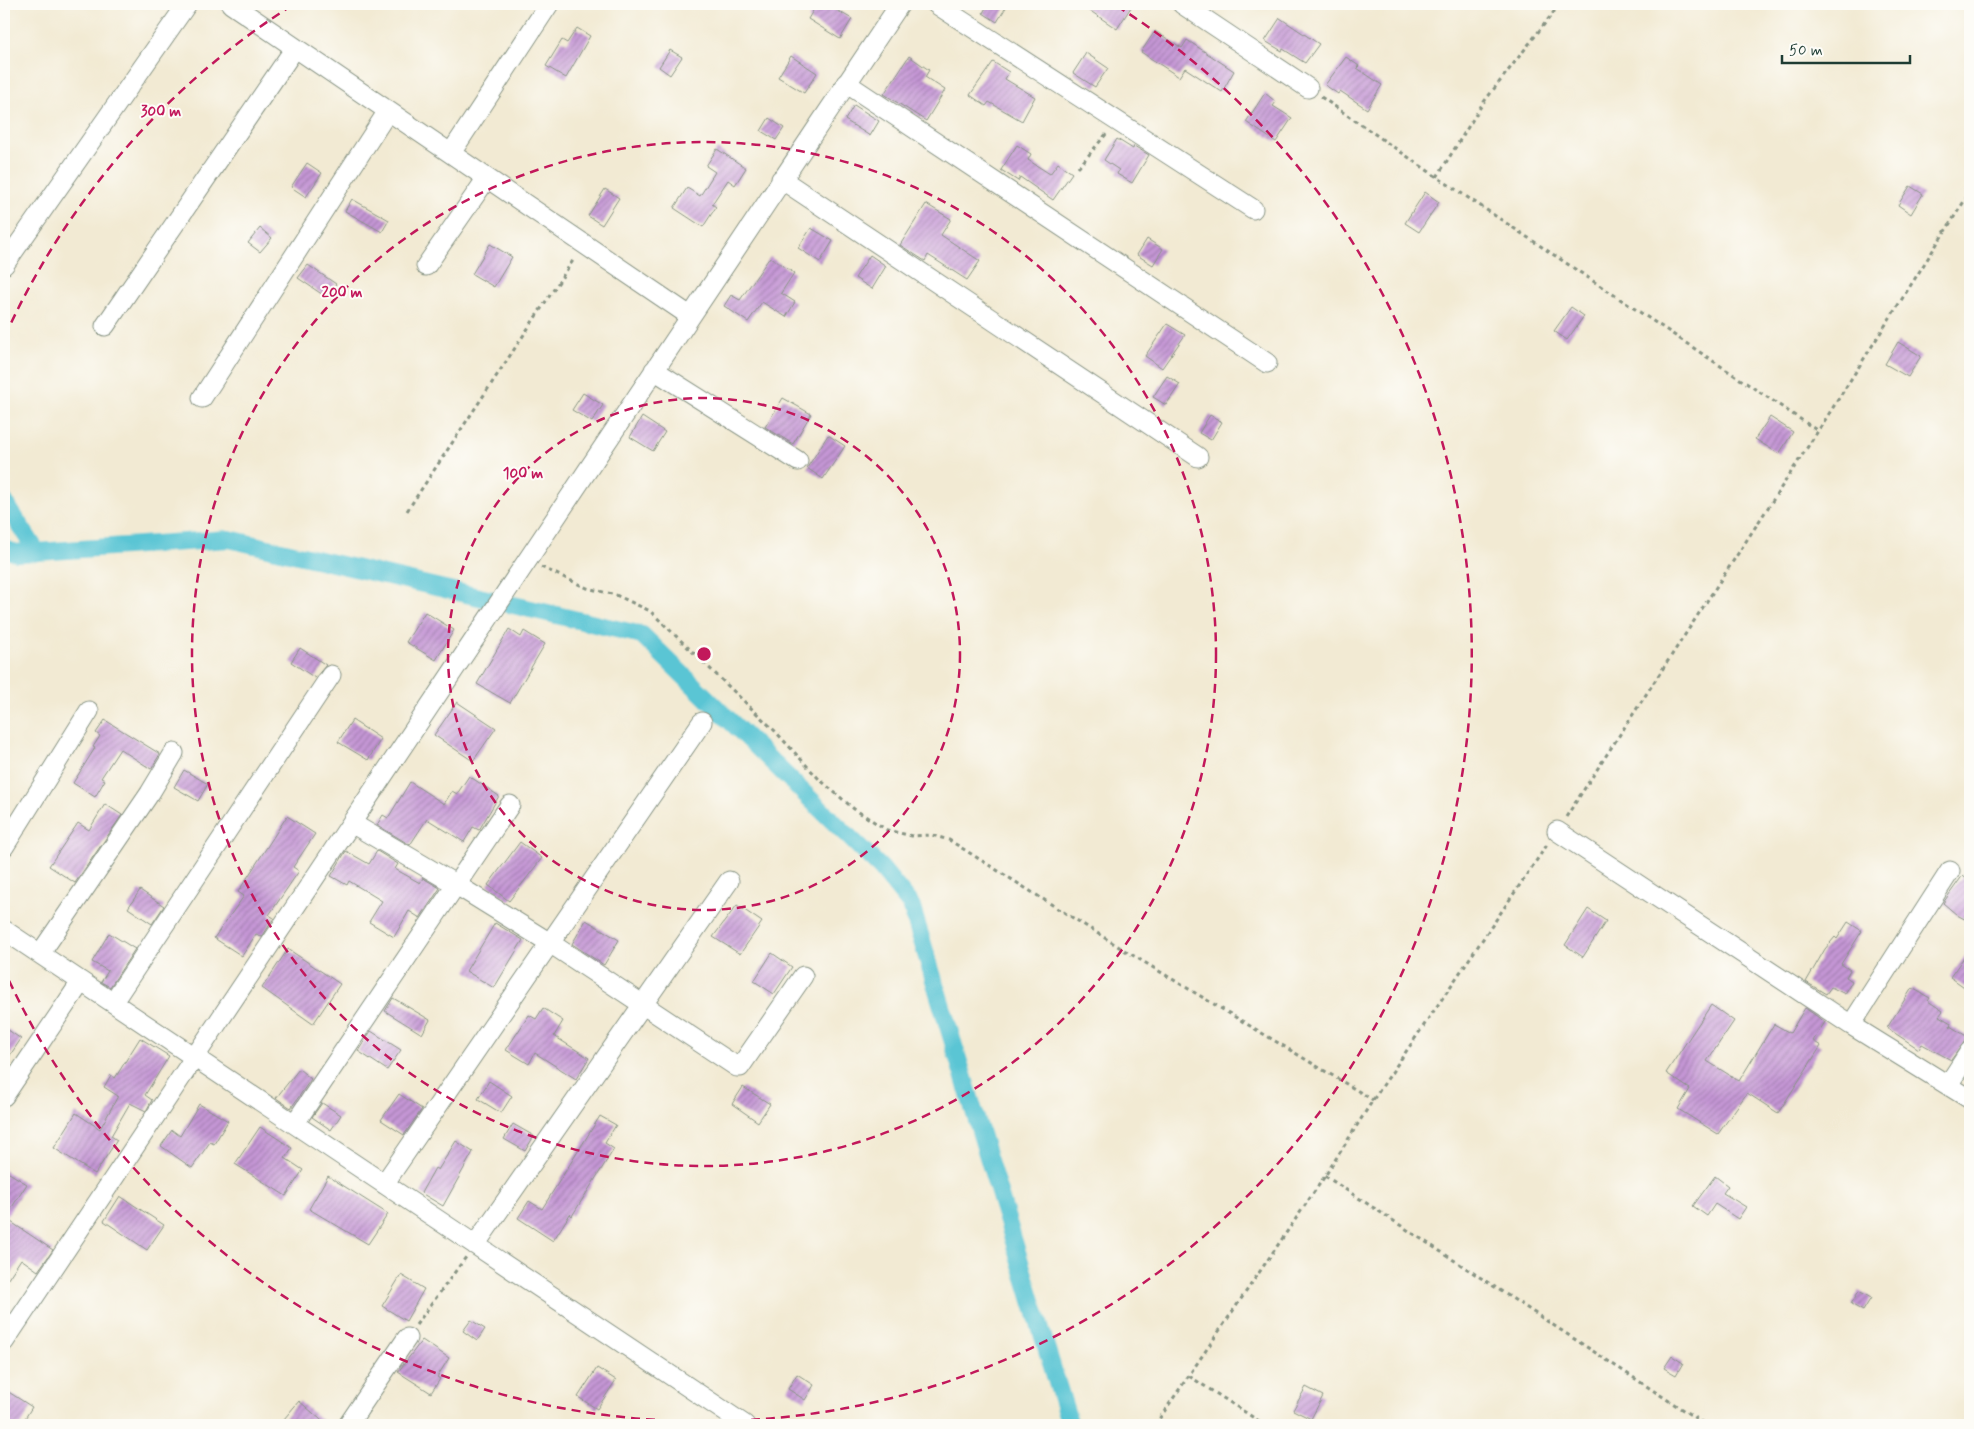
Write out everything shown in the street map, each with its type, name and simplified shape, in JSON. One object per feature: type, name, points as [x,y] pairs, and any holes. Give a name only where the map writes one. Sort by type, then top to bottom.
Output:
[{"type":"street","points":[[4,265],[187,4]]},
{"type":"street","points":[[231,4],[690,316]]},
{"type":"street","points":[[451,153],[550,4]]},
{"type":"street","points":[[4,1342],[353,824],[512,582],[900,4]]},
{"type":"street","points":[[936,4],[1253,209]]},
{"type":"street","points":[[1182,4],[1308,88]]},
{"type":"street","points":[[105,326],[295,48]]},
{"type":"street","points":[[846,83],[1267,363]]},
{"type":"street","points":[[202,398],[388,111]]},
{"type":"street","points":[[426,266],[487,178]]},
{"type":"street","points":[[781,179],[1198,457]]},
{"type":"street","points":[[654,370],[798,462]]},
{"type":"street","points":[[113,1002],[331,676]]},
{"type":"street","points":[[4,847],[89,711]]},
{"type":"street","points":[[384,1184],[702,722]]},
{"type":"street","points":[[40,954],[150,793],[174,753]]},
{"type":"street","points":[[295,1123],[510,805]]},
{"type":"street","points":[[353,824],[550,943],[715,1054],[740,1067],[803,976]]},
{"type":"street","points":[[1557,831],[1851,1024],[1970,1098]]},
{"type":"street","points":[[1851,1024],[1950,871]]},
{"type":"street","points":[[475,1245],[729,881]]},
{"type":"street","points":[[4,930],[745,1425]]},
{"type":"street","points":[[4,1096],[81,982]]},
{"type":"street","points":[[1948,1085],[1970,1051]]},
{"type":"street","points":[[348,1425],[407,1338]]},
{"type":"path","points":[[1437,177],[1483,102],[1560,4]]},
{"type":"path","points":[[1308,88],[1437,177],[1818,432]]},
{"type":"path","points":[[1078,168],[1117,121]]},
{"type":"path","points":[[1155,1425],[1325,1176],[1373,1100],[1557,831],[1818,432],[1970,192]]},
{"type":"path","points":[[407,511],[584,243]]},
{"type":"path","points":[[528,560],[587,588],[616,595],[650,611],[774,730],[819,779],[854,809],[887,830],[912,836],[932,835],[949,840],[1373,1100]]},
{"type":"path","points":[[1325,1176],[1706,1425]]},
{"type":"path","points":[[407,1338],[475,1245]]},
{"type":"path","points":[[1189,1376],[1265,1425]]},
{"type":"building","points":[[817,4],[826,4],[852,19],[840,39],[808,19]]},
{"type":"building","points":[[988,4],[1008,4],[997,22],[983,13]]},
{"type":"building","points":[[1080,4],[1133,4],[1117,29]]},
{"type":"building","points":[[1280,18],[1319,44],[1305,63],[1283,49],[1282,51],[1265,41]]},
{"type":"building","points":[[577,28],[590,36],[566,78],[546,66],[562,40],[567,43]]},
{"type":"building","points":[[1155,31],[1182,48],[1187,40],[1234,71],[1222,92],[1185,68],[1179,77],[1141,52]]},
{"type":"building","points":[[670,50],[682,57],[670,75],[659,67]]},
{"type":"building","points":[[1086,53],[1108,68],[1095,87],[1073,73]]},
{"type":"building","points":[[791,56],[817,73],[804,93],[778,77]]},
{"type":"building","points":[[909,56],[929,70],[925,77],[945,90],[926,121],[884,94]]},
{"type":"building","points":[[1346,57],[1359,66],[1357,68],[1382,85],[1367,109],[1340,91],[1338,94],[1325,85]]},
{"type":"building","points":[[993,62],[1009,72],[1005,79],[1035,97],[1022,121],[989,102],[986,106],[970,95]]},
{"type":"building","points":[[1265,93],[1276,102],[1273,106],[1292,118],[1276,142],[1246,122]]},
{"type":"building","points":[[854,105],[879,121],[870,136],[845,120]]},
{"type":"building","points":[[769,118],[784,128],[776,140],[761,131]]},
{"type":"building","points":[[1117,139],[1133,149],[1134,146],[1149,155],[1132,183],[1117,174],[1119,170],[1104,160]]},
{"type":"building","points":[[1017,145],[1031,154],[1028,160],[1050,174],[1058,163],[1072,173],[1053,200],[1020,177],[1018,181],[1001,170]]},
{"type":"building","points":[[717,149],[746,168],[735,185],[728,180],[712,204],[716,207],[703,227],[674,208],[687,188],[700,196],[715,172],[706,166]]},
{"type":"building","points":[[307,163],[322,173],[306,197],[291,187]]},
{"type":"building","points":[[1910,186],[1923,194],[1911,214],[1898,205]]},
{"type":"building","points":[[605,189],[619,198],[602,225],[588,216]]},
{"type":"building","points":[[1425,192],[1439,202],[1419,232],[1405,223]]},
{"type":"building","points":[[352,199],[389,220],[382,232],[345,211]]},
{"type":"building","points":[[926,204],[951,219],[941,235],[980,261],[967,280],[928,255],[925,261],[900,245]]},
{"type":"building","points":[[260,228],[272,238],[260,252],[248,243]]},
{"type":"building","points":[[811,228],[833,241],[820,262],[798,248]]},
{"type":"building","points":[[1147,239],[1163,249],[1153,265],[1137,255]]},
{"type":"building","points":[[490,244],[512,257],[494,287],[472,274]]},
{"type":"building","points":[[870,255],[886,266],[872,289],[855,278]]},
{"type":"building","points":[[770,257],[794,273],[781,293],[795,302],[786,317],[762,302],[748,322],[724,306],[731,295],[740,300]]},
{"type":"building","points":[[308,265],[336,284],[326,297],[298,278]]},
{"type":"building","points":[[1571,307],[1584,316],[1567,340],[1554,331]]},
{"type":"building","points":[[1167,324],[1185,335],[1162,368],[1145,356]]},
{"type":"building","points":[[1898,342],[1921,356],[1908,377],[1885,364]]},
{"type":"building","points":[[1167,376],[1180,384],[1166,405],[1153,397]]},
{"type":"building","points":[[583,393],[603,405],[592,422],[572,410]]},
{"type":"building","points":[[783,398],[811,414],[793,444],[765,427]]},
{"type":"building","points":[[1210,415],[1222,422],[1211,440],[1199,433]]},
{"type":"building","points":[[642,417],[665,432],[653,451],[630,437]]},
{"type":"building","points":[[1770,417],[1793,432],[1779,454],[1755,439]]},
{"type":"building","points":[[828,435],[845,446],[823,479],[807,468]]},
{"type":"building","points":[[425,612],[454,630],[436,660],[406,642]]},
{"type":"building","points":[[509,629],[521,637],[524,631],[545,644],[510,703],[477,684]]},
{"type":"building","points":[[300,648],[326,665],[315,678],[291,662]]},
{"type":"building","points":[[457,702],[496,728],[473,761],[434,735]]},
{"type":"building","points":[[105,720],[160,754],[151,769],[120,749],[101,778],[105,780],[95,797],[73,783],[95,748],[93,747],[100,736],[96,733]]},
{"type":"building","points":[[352,720],[381,739],[368,760],[338,742]]},
{"type":"building","points":[[184,770],[208,784],[198,801],[174,787]]},
{"type":"building","points":[[469,776],[499,796],[479,830],[473,827],[464,842],[427,819],[410,845],[377,825],[383,815],[388,818],[410,782],[444,804],[452,791],[457,794]]},
{"type":"building","points":[[105,804],[122,815],[75,883],[49,866],[78,823],[89,830]]},
{"type":"building","points":[[287,816],[315,834],[293,867],[299,871],[269,915],[274,918],[262,937],[256,934],[242,956],[214,938],[244,896],[238,892]]},
{"type":"building","points":[[520,842],[542,858],[509,901],[488,885]]},
{"type":"building","points":[[346,851],[369,864],[377,851],[398,864],[395,869],[420,883],[423,878],[440,888],[420,918],[409,911],[394,937],[369,922],[382,901],[349,881],[347,885],[331,876]]},
{"type":"building","points":[[1963,875],[1970,881],[1970,922],[1957,915],[1943,903]]},
{"type":"building","points":[[140,890],[164,906],[152,924],[128,908]]},
{"type":"building","points":[[737,905],[762,922],[740,954],[713,937]]},
{"type":"building","points":[[1588,909],[1606,921],[1583,957],[1565,945]]},
{"type":"building","points":[[586,920],[619,940],[604,965],[572,944]]},
{"type":"building","points":[[1848,922],[1862,931],[1841,964],[1850,970],[1846,977],[1852,981],[1845,994],[1831,987],[1826,994],[1806,982],[1825,949],[1835,937],[1837,939]]},
{"type":"building","points":[[495,923],[523,940],[494,988],[466,971]]},
{"type":"building","points":[[109,933],[135,949],[110,987],[101,982],[108,971],[92,962]]},
{"type":"building","points":[[288,949],[340,984],[313,1024],[262,988]]},
{"type":"building","points":[[1970,949],[1970,991],[1950,977]]},
{"type":"building","points":[[772,953],[792,967],[774,994],[754,981]]},
{"type":"building","points":[[1912,988],[1930,998],[1928,1001],[1943,1011],[1939,1016],[1951,1023],[1950,1026],[1968,1037],[1951,1060],[1922,1044],[1919,1049],[1887,1028]]},
{"type":"building","points":[[393,998],[430,1020],[422,1034],[385,1011]]},
{"type":"building","points":[[1711,1005],[1734,1021],[1707,1061],[1739,1081],[1774,1024],[1790,1033],[1805,1008],[1825,1022],[1813,1041],[1821,1046],[1778,1113],[1747,1093],[1718,1134],[1678,1109],[1690,1089],[1666,1073]]},
{"type":"building","points":[[543,1008],[563,1021],[554,1036],[589,1058],[576,1079],[535,1053],[529,1064],[506,1050],[529,1015],[536,1019]]},
{"type":"building","points":[[4,1027],[21,1039],[4,1064]]},
{"type":"building","points":[[371,1031],[401,1050],[387,1070],[358,1051]]},
{"type":"building","points":[[140,1038],[169,1056],[145,1095],[152,1100],[146,1111],[130,1103],[111,1136],[117,1140],[95,1174],[54,1148],[76,1113],[100,1129],[118,1096],[104,1087],[111,1075],[115,1078]]},
{"type":"building","points":[[299,1069],[311,1079],[291,1108],[276,1098]]},
{"type":"building","points":[[489,1081],[512,1096],[501,1113],[478,1099]]},
{"type":"building","points":[[743,1087],[770,1104],[758,1122],[732,1104]]},
{"type":"building","points":[[399,1094],[422,1109],[404,1135],[381,1120]]},
{"type":"building","points":[[322,1103],[341,1115],[331,1130],[312,1117]]},
{"type":"building","points":[[199,1104],[228,1121],[214,1144],[210,1142],[192,1168],[161,1146],[172,1130],[180,1136]]},
{"type":"building","points":[[600,1116],[616,1125],[605,1143],[614,1149],[572,1216],[570,1214],[553,1241],[518,1218],[529,1201],[542,1209]]},
{"type":"building","points":[[513,1124],[534,1136],[525,1151],[504,1139]]},
{"type":"building","points":[[260,1127],[292,1148],[285,1158],[303,1170],[286,1196],[235,1164]]},
{"type":"building","points":[[456,1141],[473,1152],[443,1206],[421,1193],[435,1168],[438,1170]]},
{"type":"building","points":[[4,1170],[27,1184],[5,1218],[53,1250],[38,1271],[21,1259],[4,1285]]},
{"type":"building","points":[[328,1176],[388,1214],[368,1244],[309,1209]]},
{"type":"building","points":[[1715,1176],[1728,1186],[1723,1193],[1746,1207],[1738,1219],[1715,1204],[1707,1216],[1693,1206]]},
{"type":"building","points":[[120,1196],[164,1225],[147,1250],[104,1221]]},
{"type":"building","points":[[401,1275],[424,1289],[406,1321],[382,1306]]},
{"type":"building","points":[[1859,1291],[1871,1298],[1863,1311],[1851,1304]]},
{"type":"building","points":[[471,1320],[485,1329],[477,1341],[463,1331]]},
{"type":"building","points":[[422,1340],[449,1358],[437,1377],[440,1379],[431,1393],[398,1372]]},
{"type":"building","points":[[1672,1356],[1683,1363],[1676,1375],[1664,1368]]},
{"type":"building","points":[[597,1368],[616,1380],[597,1409],[578,1397]]},
{"type":"building","points":[[797,1374],[814,1385],[805,1400],[788,1389]]},
{"type":"building","points":[[1306,1387],[1323,1396],[1311,1419],[1293,1410]]},
{"type":"building","points":[[4,1389],[32,1407],[21,1425],[10,1425],[4,1421]]},
{"type":"building","points":[[299,1401],[327,1425],[279,1425]]},
{"type":"waterway","points":[[4,501],[37,552]]},
{"type":"waterway","points":[[4,549],[17,553],[229,539],[642,635],[881,868],[911,905],[1070,1425]]}]
